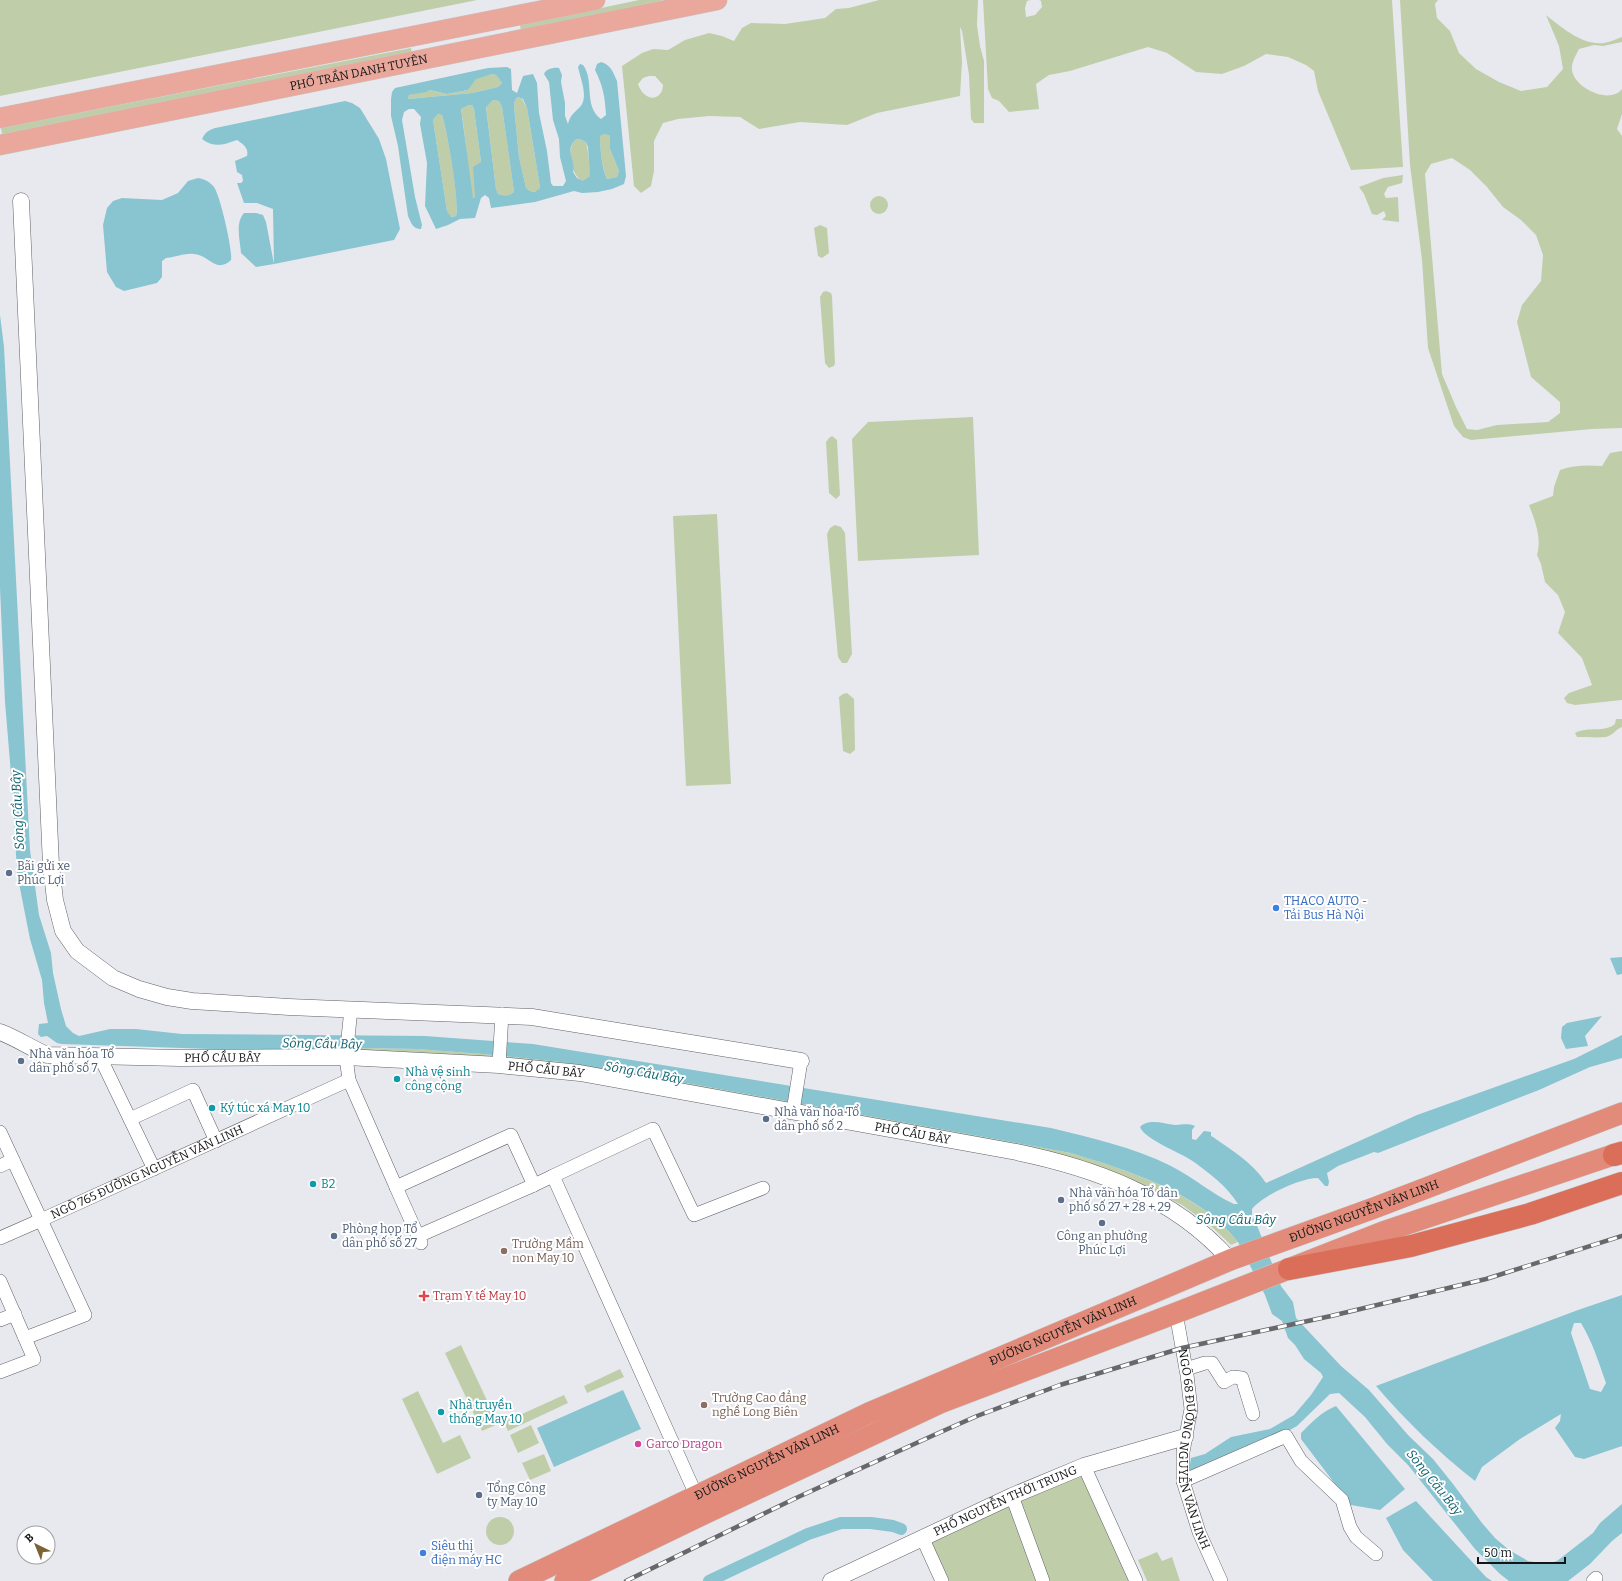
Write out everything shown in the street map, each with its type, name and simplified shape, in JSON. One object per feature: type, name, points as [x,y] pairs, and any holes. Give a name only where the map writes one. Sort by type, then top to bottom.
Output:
[{"type":"highway","name":"ĐƯỜNG NGUYỄN VĂN LINH","points":[[565,1574],[697,1497],[869,1413],[1231,1259],[1280,1242],[1622,1113]]},
{"type":"highway","name":"ĐƯỜNG NGUYỄN VĂN LINH","points":[[519,1581],[565,1574],[710,1511],[940,1403],[1176,1314],[1383,1232],[1619,1153]]},
{"type":"highway","points":[[1289,1269],[1411,1246],[1530,1214],[1622,1183]]},
{"type":"main road","name":"PHỐ TRẦN DANH TUYÊN","points":[[0,118],[595,0]]},
{"type":"main road","name":"PHỐ TRẦN DANH TUYÊN","points":[[0,145],[718,0]]},
{"type":"main road","points":[[449,30],[454,53]]},
{"type":"street","points":[[20,202],[51,865],[55,900],[63,931],[77,951],[113,978],[139,989],[167,997],[192,1001],[350,1016],[502,1014],[532,1016],[801,1061],[792,1111]]},
{"type":"street","points":[[499,1065],[502,1014]]},
{"type":"street","points":[[350,1016],[346,1057],[349,1080],[419,1240],[653,1129],[694,1215],[763,1188]]},
{"type":"street","name":"PHỐ CẦU BÂY","points":[[0,1032],[12,1036],[30,1048],[47,1055],[100,1057],[346,1057],[499,1065],[580,1073],[1017,1152],[1048,1159],[1091,1172],[1138,1191],[1177,1213],[1201,1231],[1231,1259]]},
{"type":"street","points":[[100,1057],[154,1169]]},
{"type":"street","name":"NGÕ 765 ĐƯỜNG NGUYỄN VĂN LINH","points":[[0,1132],[41,1220],[349,1080]]},
{"type":"street","points":[[130,1119],[193,1090],[216,1141]]},
{"type":"street","points":[[396,1187],[511,1135],[534,1185]]},
{"type":"street","points":[[0,1166],[13,1160]]},
{"type":"street","points":[[553,1176],[697,1497]]},
{"type":"street","points":[[0,1238],[41,1220],[85,1315],[25,1338]]},
{"type":"street","points":[[0,1281],[34,1359],[0,1372]]},
{"type":"street","points":[[0,1320],[15,1314]]},
{"type":"street","name":"NGÕ 68 ĐƯỜNG NGUYỄN VĂN LINH","points":[[1176,1314],[1186,1369],[1191,1409],[1185,1437],[1183,1482],[1199,1532],[1221,1581]]},
{"type":"street","points":[[1186,1369],[1205,1363],[1212,1363],[1224,1382],[1233,1378],[1242,1378],[1253,1414]]},
{"type":"street","points":[[1183,1482],[1286,1436],[1301,1461],[1342,1500],[1350,1527],[1356,1537],[1376,1554]]},
{"type":"street","name":"PHỐ NGUYỄN THỜI TRUNG","points":[[831,1581],[1012,1496],[1084,1466],[1185,1437]]},
{"type":"street","points":[[1084,1466],[1136,1581]]},
{"type":"street","points":[[1012,1496],[1043,1581]]},
{"type":"street","points":[[922,1537],[942,1581]]},
{"type":"green space","points":[[0,0],[477,0],[0,96]]},
{"type":"green space","points":[[639,0],[664,0],[521,32],[520,25]]},
{"type":"green space","points":[[879,0],[978,0],[977,25],[984,61],[984,123],[974,123],[971,119],[969,75],[962,31],[960,27],[962,62],[960,96],[877,113],[847,125],[800,122],[759,129],[740,117],[709,116],[678,119],[663,123],[654,141],[654,171],[651,186],[641,193],[634,186],[622,66],[642,53],[653,49],[668,50],[685,40],[709,33],[734,41],[742,28],[751,23],[785,24],[825,18],[836,9],[849,8]],"holes":[[[655,76],[663,85],[660,95],[652,98],[644,94],[638,84],[643,78]]]},
{"type":"green space","points":[[983,0],[1030,0],[1027,1],[1025,8],[1026,17],[1035,15],[1042,7],[1041,1],[1039,0],[1392,0],[1403,167],[1351,170],[1318,91],[1314,71],[1306,65],[1288,57],[1266,54],[1244,66],[1222,74],[1196,72],[1167,53],[1148,47],[1070,71],[1049,75],[1036,84],[1039,109],[1009,112],[999,101],[992,98],[988,89]]},
{"type":"green space","points":[[1400,0],[1438,0],[1435,4],[1437,18],[1450,31],[1459,53],[1476,69],[1499,82],[1521,91],[1547,87],[1563,69],[1559,46],[1546,15],[1573,35],[1588,42],[1604,43],[1622,37],[1622,42],[1603,46],[1594,45],[1579,49],[1572,65],[1572,70],[1574,77],[1579,83],[1593,92],[1601,95],[1609,95],[1616,94],[1622,89],[1622,114],[1617,129],[1622,136],[1622,428],[1592,429],[1471,440],[1463,437],[1454,426],[1428,348],[1422,260],[1410,165]],"holes":[[[1452,158],[1470,170],[1487,187],[1503,207],[1521,220],[1536,235],[1543,255],[1541,281],[1522,305],[1517,322],[1531,377],[1560,402],[1560,413],[1548,422],[1497,425],[1477,430],[1467,429],[1442,374],[1425,174],[1431,164]]]},
{"type":"green space","points":[[411,48],[412,54],[2,134],[1,128]]},
{"type":"green space","points":[[492,74],[496,75],[502,83],[498,87],[472,93],[408,99],[409,95],[430,90],[447,94],[468,90],[476,78]]},
{"type":"green space","points":[[518,97],[522,99],[527,108],[540,188],[536,192],[530,191],[526,188],[519,157],[514,106],[515,100]]},
{"type":"green space","points":[[493,100],[499,101],[502,107],[514,192],[506,195],[498,194],[496,189],[486,106]]},
{"type":"green space","points":[[472,105],[474,109],[481,162],[477,166],[475,196],[472,198],[461,109]]},
{"type":"green space","points":[[438,114],[442,115],[444,123],[455,183],[457,209],[456,216],[450,217],[447,211],[433,120]]},
{"type":"green space","points":[[605,134],[610,136],[610,149],[619,171],[617,177],[607,179],[603,164],[600,141],[600,136]]},
{"type":"green space","points":[[579,139],[586,142],[590,169],[590,176],[583,182],[575,174],[570,156],[572,145],[575,140]]},
{"type":"green space","points":[[1403,175],[1402,183],[1388,187],[1384,194],[1386,198],[1398,197],[1399,222],[1382,220],[1386,216],[1384,211],[1377,215],[1372,214],[1364,194],[1359,187],[1383,178]]},
{"type":"green space","points":[[879,196],[885,199],[888,205],[885,211],[879,214],[873,211],[870,205],[873,199]]},
{"type":"green space","points":[[820,225],[827,228],[829,253],[822,258],[818,256],[814,228]]},
{"type":"green space","points":[[826,291],[831,293],[832,296],[835,363],[834,366],[829,368],[825,363],[820,297],[823,292]]},
{"type":"green space","points":[[973,417],[979,555],[858,561],[852,439],[868,422]]},
{"type":"green space","points":[[832,436],[837,440],[840,495],[836,499],[829,493],[826,442]]},
{"type":"green space","points":[[1622,451],[1622,700],[1575,705],[1567,703],[1564,698],[1569,693],[1592,685],[1582,658],[1558,633],[1565,612],[1558,595],[1545,582],[1541,564],[1537,555],[1539,542],[1537,530],[1529,505],[1553,496],[1554,487],[1560,470],[1580,466],[1602,466],[1610,453]]},
{"type":"green space","points":[[717,514],[731,784],[686,786],[673,516]]},
{"type":"green space","points":[[835,525],[841,527],[845,533],[852,654],[847,663],[842,663],[838,657],[827,534],[830,528]]},
{"type":"green space","points":[[847,693],[854,699],[855,750],[850,754],[843,751],[839,697]]},
{"type":"green space","points":[[1616,719],[1622,719],[1622,727],[1606,737],[1577,737],[1575,733],[1585,730],[1611,727],[1615,724]]},
{"type":"green space","points":[[364,1048],[417,1049],[560,1062],[653,1077],[1071,1153],[1139,1176],[1183,1197],[1222,1225],[1238,1242],[1231,1245],[1212,1227],[1182,1205],[1144,1186],[802,1111],[357,1051]]},
{"type":"green space","points":[[461,1345],[498,1424],[482,1431],[445,1353]]},
{"type":"green space","points":[[620,1369],[624,1377],[587,1393],[584,1386]]},
{"type":"green space","points":[[418,1391],[443,1443],[460,1435],[471,1458],[437,1474],[402,1399]]},
{"type":"green space","points":[[564,1395],[568,1403],[508,1431],[504,1422]]},
{"type":"green space","points":[[531,1425],[539,1443],[518,1453],[510,1435]]},
{"type":"green space","points":[[544,1454],[551,1471],[530,1480],[522,1463]]},
{"type":"green space","points":[[1084,1466],[1137,1581],[942,1581],[922,1537]]},
{"type":"green space","points":[[500,1517],[510,1521],[514,1531],[510,1541],[500,1545],[490,1541],[486,1531],[490,1521]]},
{"type":"green space","points":[[1157,1552],[1162,1561],[1172,1557],[1180,1581],[1147,1581],[1138,1560]]},
{"type":"water","points":[[601,62],[607,65],[611,69],[617,81],[626,176],[624,184],[612,189],[598,192],[582,193],[574,191],[535,202],[491,208],[489,198],[485,195],[481,198],[475,218],[460,219],[436,229],[425,206],[427,163],[420,124],[421,117],[414,109],[409,109],[404,112],[402,120],[415,197],[422,225],[421,229],[416,228],[413,225],[408,216],[398,146],[391,116],[392,92],[395,88],[488,68],[507,67],[511,69],[512,90],[517,93],[523,76],[533,74],[537,83],[539,113],[547,151],[551,183],[553,186],[563,186],[566,181],[560,157],[559,139],[553,120],[549,82],[544,74],[550,69],[559,68],[562,75],[561,82],[565,103],[565,116],[568,124],[571,116],[583,103],[584,93],[578,67],[580,64],[583,65],[588,78],[592,107],[601,119],[606,115],[606,109],[602,87],[595,70],[597,64]],"holes":[[[492,74],[496,75],[502,83],[498,87],[472,93],[408,99],[409,95],[430,90],[447,94],[468,90],[476,79]],[[518,97],[523,99],[527,108],[540,188],[535,192],[526,188],[519,157],[514,106],[515,100]],[[493,100],[499,101],[502,107],[514,192],[508,195],[502,195],[498,194],[496,189],[486,107]],[[469,105],[472,105],[474,109],[481,162],[473,167],[475,196],[473,198],[461,109]],[[438,114],[442,115],[450,150],[456,198],[456,216],[451,217],[447,211],[433,120]],[[605,134],[610,136],[610,149],[619,171],[617,177],[607,179],[601,152],[600,136]],[[579,139],[586,142],[588,147],[590,176],[583,181],[577,178],[573,172],[573,163],[570,152],[575,140]]]},
{"type":"water","points":[[345,101],[360,108],[379,139],[386,159],[400,229],[394,240],[274,264],[273,209],[257,203],[244,203],[237,183],[241,183],[243,181],[242,175],[237,172],[235,161],[247,156],[246,148],[237,140],[215,145],[202,139],[208,131],[214,128]]},
{"type":"water","points":[[198,178],[209,182],[217,192],[228,235],[231,260],[226,264],[217,265],[204,257],[194,254],[166,258],[162,261],[162,277],[157,283],[124,291],[116,287],[107,272],[103,225],[107,208],[113,201],[122,198],[162,200],[178,193],[188,181]]},
{"type":"water","points":[[244,213],[256,213],[263,215],[266,222],[274,264],[256,267],[241,253],[239,227],[241,217]]},
{"type":"water","name":"Sông Cầu Bây","points":[[0,315],[4,347],[30,850],[39,915],[51,953],[53,973],[61,1009],[66,1026],[73,1033],[79,1036],[110,1029],[136,1029],[182,1034],[425,1036],[533,1044],[1051,1128],[1082,1135],[1157,1159],[1179,1170],[1234,1204],[1238,1204],[1234,1197],[1210,1174],[1186,1157],[1155,1141],[1143,1132],[1140,1127],[1144,1124],[1152,1122],[1175,1125],[1192,1125],[1195,1126],[1192,1130],[1192,1139],[1196,1140],[1204,1131],[1211,1132],[1211,1136],[1235,1152],[1248,1163],[1266,1183],[1417,1115],[1574,1059],[1622,1035],[1622,1058],[1590,1067],[1539,1090],[1378,1153],[1374,1152],[1338,1166],[1327,1173],[1329,1182],[1328,1186],[1325,1186],[1318,1178],[1292,1184],[1265,1198],[1252,1209],[1252,1216],[1281,1286],[1293,1302],[1296,1318],[1341,1366],[1369,1390],[1408,1435],[1433,1459],[1482,1523],[1495,1538],[1509,1550],[1528,1561],[1547,1564],[1557,1561],[1593,1533],[1600,1523],[1622,1504],[1622,1533],[1612,1541],[1590,1564],[1568,1581],[1509,1581],[1475,1549],[1408,1465],[1387,1444],[1365,1417],[1339,1393],[1330,1394],[1297,1426],[1281,1435],[1206,1466],[1189,1471],[1191,1458],[1205,1454],[1231,1437],[1270,1429],[1294,1415],[1311,1395],[1323,1377],[1321,1373],[1304,1359],[1295,1345],[1288,1338],[1282,1321],[1272,1314],[1265,1295],[1238,1242],[1222,1225],[1204,1210],[1183,1197],[1162,1186],[1116,1167],[1071,1153],[653,1077],[560,1062],[417,1049],[364,1048],[357,1051],[273,1051],[62,1044],[57,1043],[47,1036],[41,1037],[38,1034],[39,1024],[48,1023],[42,980],[30,939],[17,873],[13,798],[5,702],[0,588]]},
{"type":"water","points":[[1622,957],[1622,974],[1617,975],[1610,958]]},
{"type":"water","points":[[1602,1016],[1585,1036],[1588,1046],[1566,1049],[1561,1038],[1562,1027],[1567,1023]]},
{"type":"water","points":[[1622,1295],[1622,1446],[1584,1459],[1575,1457],[1555,1428],[1560,1421],[1561,1414],[1520,1439],[1482,1467],[1475,1481],[1423,1436],[1376,1386]],"holes":[[[1574,1323],[1581,1323],[1592,1345],[1606,1383],[1601,1392],[1590,1389],[1571,1333]]]},
{"type":"water","points":[[623,1390],[641,1429],[554,1467],[537,1428]]},
{"type":"water","points":[[1336,1406],[1405,1489],[1380,1510],[1351,1505],[1301,1439],[1301,1433],[1313,1421],[1321,1414]]},
{"type":"water","points":[[1416,1501],[1486,1577],[1492,1581],[1433,1581],[1403,1550],[1386,1518]]},
{"type":"waterway","points":[[709,1581],[808,1534],[841,1523],[871,1523],[893,1526],[901,1529]]},
{"type":"railway","points":[[626,1581],[796,1498],[934,1435],[977,1416],[1060,1385],[1182,1348],[1331,1316],[1486,1279],[1622,1236]]},
{"type":"place","name":"Bãi gửi xe Phúc Lợi","points":[[9,873]]},
{"type":"place","name":"THACO AUTO - Tải Bus Hà Nội","points":[[1276,908]]},
{"type":"place","name":"Nhà văn hóa Tổ dân phố số 7","points":[[21,1061]]},
{"type":"place","name":"Nhà vệ sinh công cộng","points":[[397,1079]]},
{"type":"place","name":"Ký túc xá May 10","points":[[212,1108]]},
{"type":"place","name":"Nhà văn hóa Tổ dân phố số 2","points":[[766,1119]]},
{"type":"place","name":"B2","points":[[313,1184]]},
{"type":"place","name":"Nhà văn hóa Tổ dân phố số 27 + 28 + 29","points":[[1061,1200]]},
{"type":"place","name":"Công an phường Phúc Lợi","points":[[1102,1223]]},
{"type":"place","name":"Phòng họp Tổ dân phố số 27","points":[[334,1236]]},
{"type":"place","name":"Trường Mầm non May 10","points":[[504,1251]]},
{"type":"place","name":"Trạm Y tế May 10","points":[[424,1296]]},
{"type":"place","name":"Trường Cao đẳng nghề Long Biên","points":[[704,1405]]},
{"type":"place","name":"Nhà truyền thống May 10","points":[[441,1412]]},
{"type":"place","name":"Garco Dragon","points":[[638,1444]]},
{"type":"place","name":"Tổng Công ty May 10","points":[[479,1495]]},
{"type":"place","name":"Siêu thị điện máy HC","points":[[423,1553]]}]
